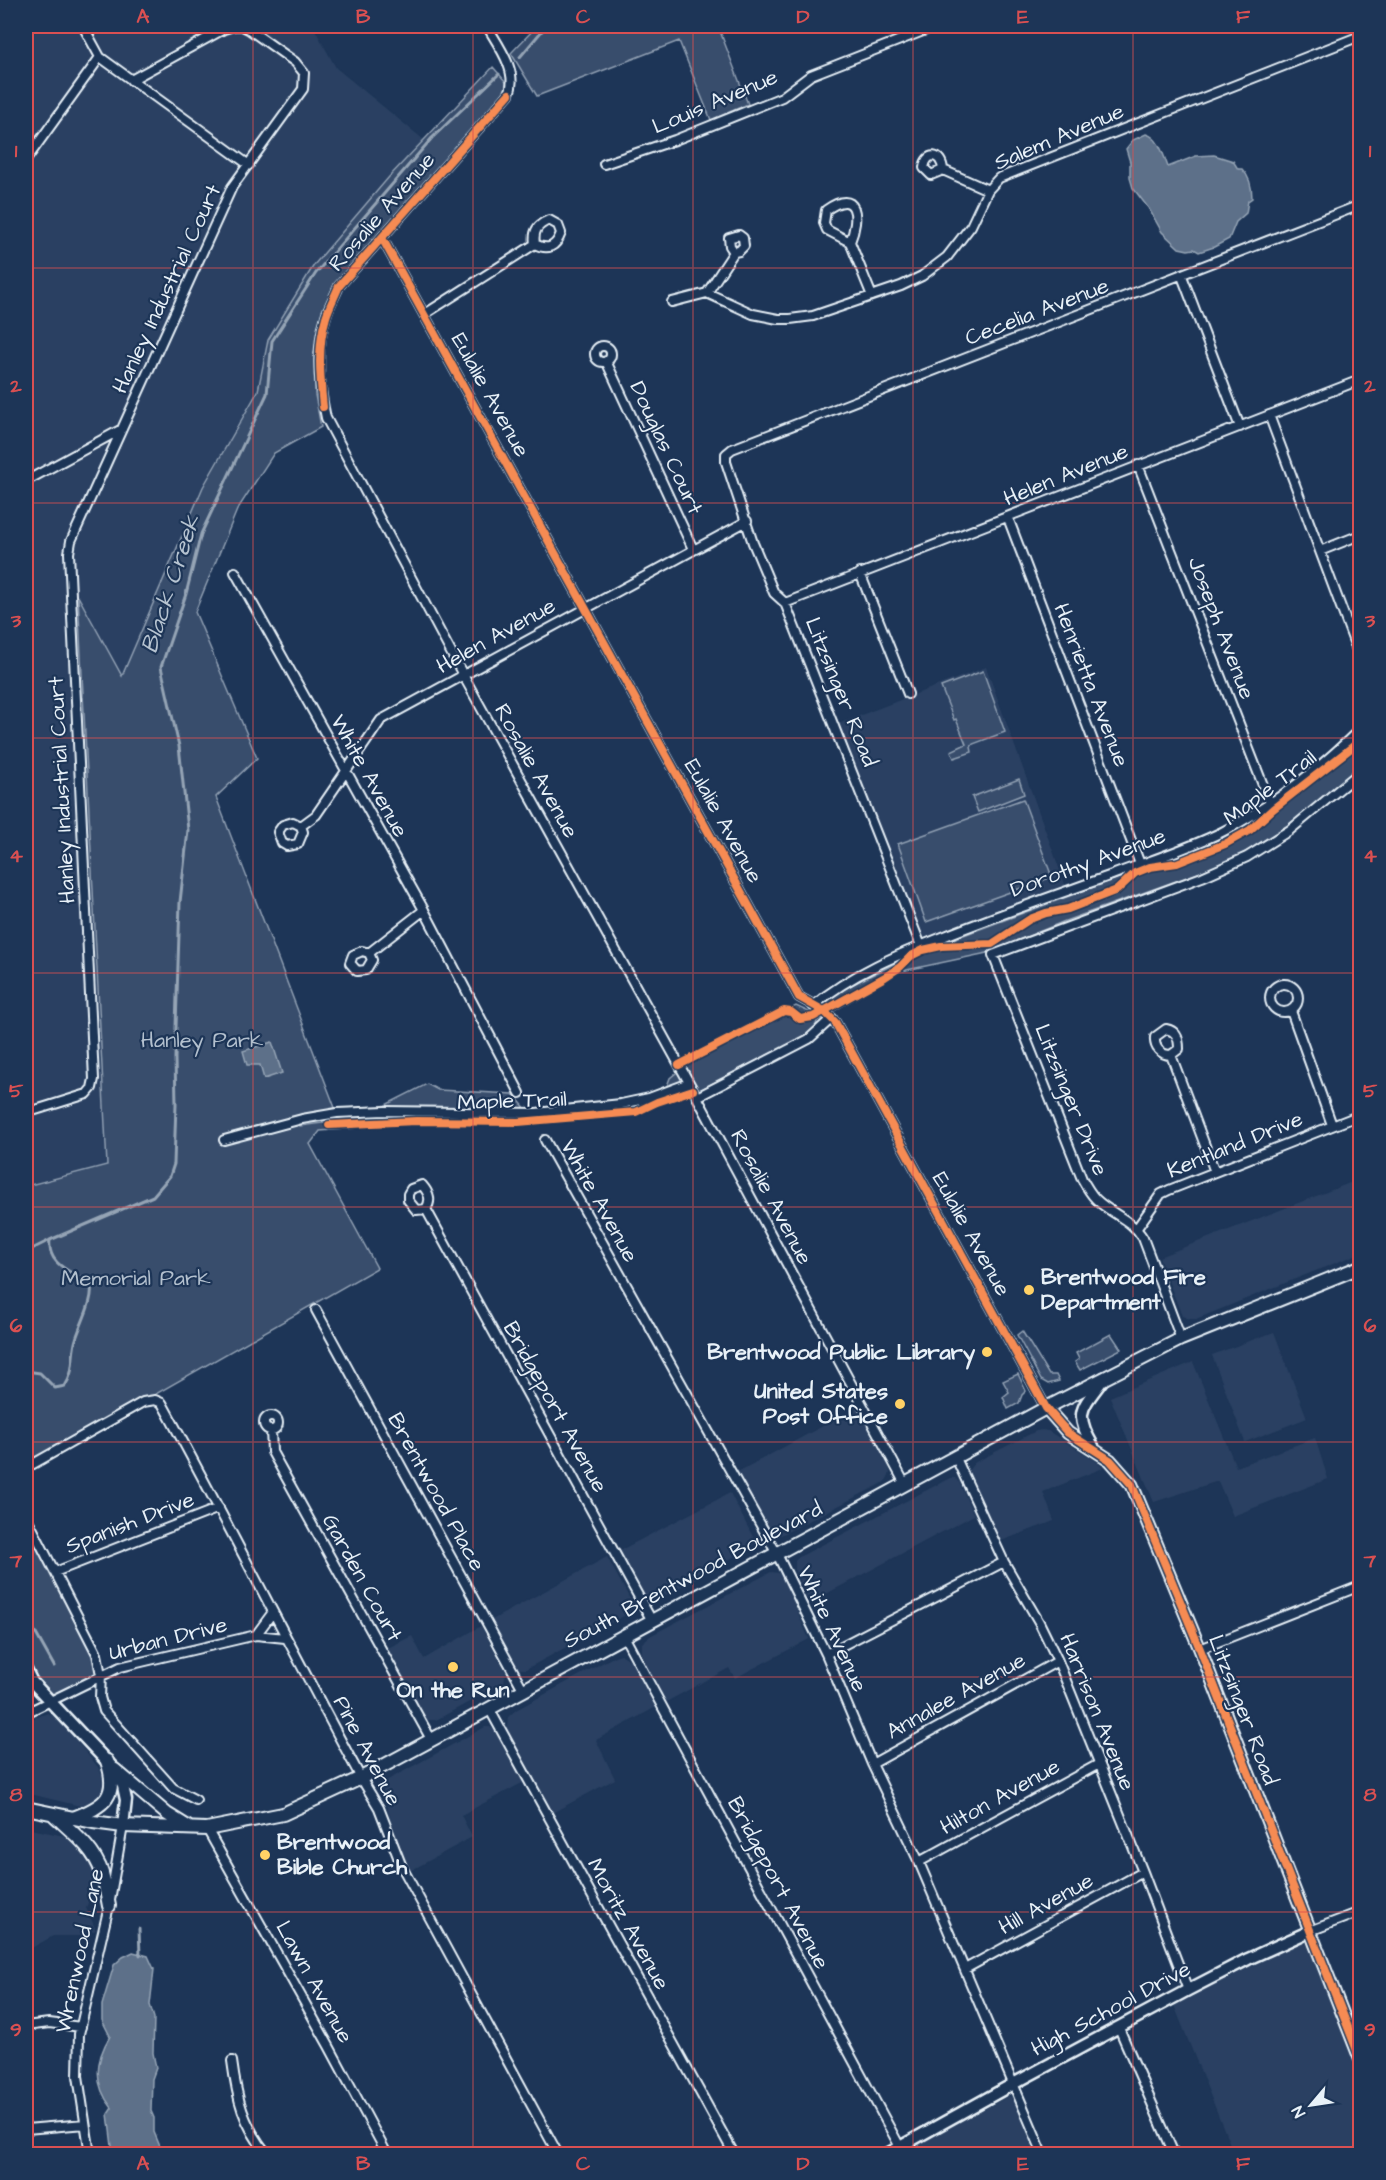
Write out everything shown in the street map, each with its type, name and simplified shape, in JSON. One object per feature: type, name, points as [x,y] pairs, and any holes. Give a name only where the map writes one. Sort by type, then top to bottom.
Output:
[{"type":"main road","name":"South Brentwood Boulevard","points":[[26,1808],[123,1826],[189,1828],[207,1828],[283,1814],[361,1778],[432,1741],[955,1456],[1104,1378],[1181,1339],[1360,1267]]},
{"type":"main road","points":[[73,1818],[86,1813],[103,1801],[110,1792],[113,1777],[111,1765]]},
{"type":"main road","points":[[111,1765],[162,1810],[189,1828]]},
{"type":"main road","points":[[53,1814],[80,1839],[93,1855],[102,1874],[109,1906]]},
{"type":"street","points":[[83,26],[100,57],[249,165]]},
{"type":"street","name":"Hanley Industrial Court","points":[[26,1113],[87,1094],[92,1088],[94,1079],[69,553],[74,532],[232,187],[297,99],[303,89],[304,73],[295,62],[250,30],[234,26],[224,29],[131,80]]},
{"type":"street","name":"Rosalie Avenue","points":[[488,26],[504,57],[513,79],[513,86],[509,94],[339,286],[326,316],[321,344],[321,387],[326,418],[463,675],[697,1097],[905,1484]]},
{"type":"street","name":"Louis Avenue","points":[[604,164],[675,140],[782,98],[811,75],[936,26]]},
{"type":"street","name":"Salem Avenue","points":[[707,293],[741,310],[778,319],[813,316],[872,296],[922,276],[947,257],[971,226],[988,190],[999,178],[1360,36]]},
{"type":"street","points":[[26,160],[100,57]]},
{"type":"street","points":[[943,170],[988,190]]},
{"type":"street","points":[[850,242],[857,213],[852,206],[846,203],[835,204],[826,210],[824,223],[827,230],[850,242],[872,296]]},
{"type":"street","name":"Cecelia Avenue","points":[[726,454],[732,449],[1360,205]]},
{"type":"street","name":"Eulalie Avenue","points":[[382,238],[799,997],[832,1018],[1046,1408]]},
{"type":"street","points":[[425,314],[535,244]]},
{"type":"street","points":[[672,302],[707,293],[734,252]]},
{"type":"street","points":[[1182,276],[1240,427]]},
{"type":"street","name":"Douglas Court","points":[[606,361],[693,549]]},
{"type":"street","name":"Helen Avenue","points":[[784,603],[1360,380]]},
{"type":"street","points":[[1269,415],[1360,658]]},
{"type":"street","name":"Hanley Industrial Court","points":[[26,481],[122,429]]},
{"type":"street","name":"Litzsinger Road","points":[[726,454],[726,462],[753,543],[774,593],[784,603],[921,945]]},
{"type":"street","name":"Joseph Avenue","points":[[1138,465],[1270,803]]},
{"type":"street","name":"Henrietta Avenue","points":[[1008,518],[1140,864]]},
{"type":"street","name":"Helen Avenue","points":[[301,826],[316,815],[381,720],[747,521]]},
{"type":"street","points":[[1320,551],[1360,535]]},
{"type":"street","name":"White Avenue","points":[[235,572],[424,910],[520,1093]]},
{"type":"street","points":[[860,573],[908,694]]},
{"type":"street","name":"Dorothy Avenue","points":[[813,1006],[835,989],[921,945],[1222,832],[1270,803],[1315,769],[1360,729]]},
{"type":"street","name":"Litzsinger Drive","points":[[1137,1228],[1100,1203],[1082,1179],[993,955],[1202,877],[1247,857],[1290,830],[1360,772]]},
{"type":"street","points":[[369,952],[424,910]]},
{"type":"street","points":[[1291,1011],[1332,1125]]},
{"type":"street","points":[[697,1097],[809,1039],[832,1018]]},
{"type":"street","points":[[1172,1055],[1215,1172]]},
{"type":"street","points":[[224,1140],[302,1119],[337,1113],[385,1111],[536,1113],[621,1104],[649,1098],[689,1083]]},
{"type":"street","name":"Kentland Drive","points":[[1137,1228],[1161,1194],[1360,1114]]},
{"type":"street","name":"White Avenue","points":[[544,1140],[777,1554],[826,1654],[872,1764],[919,1862],[1043,2154]]},
{"type":"street","name":"Bridgeport Avenue","points":[[426,1209],[652,1621]]},
{"type":"street","points":[[1137,1228],[1143,1238],[1181,1339]]},
{"type":"street","name":"Brentwood Place","points":[[316,1310],[524,1691]]},
{"type":"street","points":[[1094,1449],[1080,1421],[1082,1409],[1104,1378]]},
{"type":"street","name":"Pine Avenue","points":[[26,1468],[143,1402],[155,1400],[162,1403],[219,1508],[285,1638],[361,1778],[380,1808],[402,1867],[558,2154]]},
{"type":"street","name":"Litzsinger Road","points":[[1046,1408],[1068,1432],[1117,1467],[1132,1485],[1200,1649],[1360,2058]]},
{"type":"street","name":"Garden Court","points":[[271,1430],[272,1452],[432,1741]]},
{"type":"street","name":"Harrison Avenue","points":[[955,1456],[1004,1562],[1039,1622],[1058,1661],[1188,1990]]},
{"type":"street","name":"Spanish Drive","points":[[55,1572],[219,1508]]},
{"type":"street","points":[[26,1516],[97,1654],[101,1675],[100,1697],[108,1716],[173,1788],[196,1800]]},
{"type":"street","points":[[826,1654],[1004,1562]]},
{"type":"street","points":[[1200,1649],[1360,1586]]},
{"type":"street","name":"Urban Drive","points":[[255,1635],[273,1612]]},
{"type":"street","name":"Urban Drive","points":[[26,1713],[120,1667],[255,1635],[285,1638]]},
{"type":"street","name":"Bridgeport Avenue","points":[[624,1636],[900,2147]]},
{"type":"street","name":"Annalee Avenue","points":[[872,1764],[1058,1661]]},
{"type":"street","points":[[26,1670],[32,1682],[111,1765],[123,1786],[126,1800],[123,1826]]},
{"type":"street","name":"Moritz Avenue","points":[[490,1710],[734,2154]]},
{"type":"street","name":"Hilton Avenue","points":[[919,1862],[1099,1764]]},
{"type":"street","name":"Wrenwood Lane","points":[[90,2154],[78,2076],[81,2027],[109,1906],[123,1826]]},
{"type":"street","name":"Lawn Avenue","points":[[207,1828],[387,2154]]},
{"type":"street","name":"Hill Avenue","points":[[965,1969],[1143,1872]]},
{"type":"street","name":"High School Drive","points":[[887,2154],[1188,1990],[1310,1931],[1360,1912]]},
{"type":"street","points":[[26,2026],[50,2023],[81,2027]]},
{"type":"street","points":[[1119,2028],[1174,2154]]},
{"type":"street","points":[[232,2061],[235,2089],[244,2119],[253,2137],[267,2154]]},
{"type":"street","points":[[26,2129],[85,2124]]},
{"type":"shaded area","points":[[26,26],[313,26],[336,68],[424,140],[389,177],[268,339],[258,391],[122,677],[78,598],[107,1165],[26,1186]]},
{"type":"shaded area","points":[[1146,134],[1158,143],[1168,167],[1196,156],[1214,155],[1233,161],[1238,169],[1245,172],[1250,182],[1252,198],[1248,201],[1246,213],[1236,222],[1229,239],[1199,252],[1194,249],[1179,248],[1162,232],[1149,209],[1133,188],[1130,178],[1130,162],[1126,149],[1133,140]]},
{"type":"shaded area","points":[[986,667],[1066,887],[930,937],[922,936],[838,724]]},
{"type":"shaded area","points":[[272,1042],[282,1073],[264,1079],[260,1065],[247,1065],[243,1051]]},
{"type":"shaded area","points":[[1360,1179],[1360,1253],[1196,1319],[1182,1316],[1159,1257]]},
{"type":"shaded area","points":[[1274,1332],[1307,1418],[1245,1442],[1212,1355]]},
{"type":"shaded area","points":[[1193,1362],[1236,1467],[1315,1438],[1328,1479],[1233,1516],[1218,1481],[1154,1502],[1110,1397]]},
{"type":"shaded area","points":[[858,1407],[889,1467],[890,1473],[887,1479],[776,1536],[766,1529],[734,1474]]},
{"type":"shaded area","points":[[1042,1430],[1048,1431],[1096,1461],[1103,1468],[1043,1492],[1054,1521],[1001,1541],[978,1495],[969,1470],[974,1463]]},
{"type":"shaded area","points":[[950,1478],[955,1478],[959,1482],[974,1515],[809,1603],[795,1571],[795,1561],[799,1557]]},
{"type":"shaded area","points":[[730,1493],[754,1539],[753,1546],[659,1599],[646,1599],[619,1551]]},
{"type":"shaded area","points":[[607,1557],[631,1601],[632,1608],[629,1613],[526,1669],[516,1666],[492,1620]]},
{"type":"shaded area","points":[[771,1572],[779,1573],[784,1580],[809,1639],[735,1678],[729,1668],[666,1702],[642,1655],[642,1643],[650,1636]]},
{"type":"shaded area","points":[[481,1626],[506,1672],[504,1683],[436,1720],[427,1720],[386,1649],[412,1636],[424,1659]]},
{"type":"shaded area","points":[[621,1654],[631,1661],[656,1707],[596,1740],[615,1779],[552,1813],[507,1729],[508,1717],[516,1710]]},
{"type":"shaded area","points":[[48,1713],[59,1720],[98,1767],[103,1777],[100,1797],[91,1802],[80,1806],[26,1793],[26,1721]]},
{"type":"shaded area","points":[[485,1727],[496,1731],[524,1782],[461,1815],[472,1837],[410,1871],[397,1843],[383,1792],[384,1782]]},
{"type":"shaded area","points":[[26,1828],[64,1836],[75,1842],[93,1864],[95,1875],[93,1889],[86,1908],[96,1930],[82,1936],[53,1936],[26,1951]]},
{"type":"shaded area","points":[[1300,1942],[1305,1942],[1309,1946],[1360,2078],[1360,2154],[1234,2154],[1174,2005]]},
{"type":"shaded area","points":[[133,1952],[148,1956],[154,1969],[150,2005],[154,2018],[153,2053],[156,2068],[152,2079],[151,2111],[154,2118],[154,2132],[161,2154],[113,2154],[108,2114],[112,2108],[99,2081],[101,2054],[110,2036],[102,2020],[102,2005],[114,1965]]},
{"type":"shaded area","points":[[1012,2096],[1036,2154],[901,2154],[1007,2097]]},
{"type":"green space","points":[[537,26],[718,26],[748,104],[711,120],[679,41],[537,96],[511,53]]},
{"type":"green space","points":[[493,67],[506,82],[506,88],[500,97],[337,281],[320,324],[314,353],[315,395],[321,427],[274,453],[237,510],[195,612],[257,758],[216,797],[337,1113],[297,1121],[300,1126],[360,1118],[427,1084],[438,1090],[513,1094],[528,1111],[616,1102],[651,1093],[667,1086],[670,1078],[687,1064],[796,1006],[811,1013],[845,988],[923,950],[1205,846],[1227,835],[1286,796],[1360,736],[1360,766],[1314,807],[1254,848],[1220,865],[1065,921],[987,953],[902,971],[817,1021],[815,1029],[809,1034],[688,1096],[660,1104],[637,1115],[535,1123],[398,1125],[320,1131],[310,1144],[377,1268],[26,1468],[26,1186],[107,1165],[78,596],[122,676],[203,487],[258,391],[268,340],[314,265],[389,177]]},
{"type":"green space","points":[[983,671],[1005,732],[973,744],[972,752],[954,758],[951,751],[966,744],[941,687]]},
{"type":"green space","points":[[1019,779],[1024,794],[978,812],[972,797]]},
{"type":"green space","points":[[1023,799],[1052,877],[926,922],[898,844]]},
{"type":"green space","points":[[1022,1331],[1049,1375],[1056,1375],[1059,1381],[1048,1384],[1041,1380],[1017,1335]]},
{"type":"green space","points":[[1111,1334],[1121,1349],[1080,1370],[1075,1362],[1079,1359],[1076,1353]]},
{"type":"green space","points":[[1018,1374],[1026,1391],[1019,1403],[1008,1409],[1003,1397],[1009,1392],[1003,1381]]},
{"type":"green space","points":[[26,1516],[97,1654],[101,1675],[50,1702],[26,1670]]},
{"type":"waterway","name":"Black Creek","points":[[520,57],[546,26]]},
{"type":"waterway","name":"Black Creek","points":[[26,1252],[153,1196],[170,1176],[174,1164],[180,902],[188,830],[179,746],[161,667],[186,594],[201,534],[267,394],[272,341],[316,273],[432,138],[499,74]]},
{"type":"waterway","points":[[26,1371],[40,1373],[55,1388],[65,1386],[72,1369],[76,1339],[91,1296],[90,1284],[62,1267],[52,1256],[50,1240]]},
{"type":"waterway","points":[[26,1616],[54,1666]]},
{"type":"waterway","points":[[139,1929],[140,1955]]},
{"type":"cycle path","points":[[323,407],[320,373],[321,339],[327,313],[339,286],[509,94]]},
{"type":"cycle path","points":[[382,238],[799,997],[824,1011],[835,1022],[1046,1408],[1068,1433],[1110,1460],[1132,1485],[1200,1649],[1360,2058]]},
{"type":"cycle path","name":"Maple Trail","points":[[679,1065],[784,1011],[791,1012],[800,1019],[813,1017],[885,977],[911,956],[923,950],[941,946],[992,944],[1030,919],[1068,909],[1117,890],[1135,873],[1150,867],[1177,863],[1225,844],[1250,830],[1273,809],[1360,741]]},
{"type":"cycle path","name":"Maple Trail","points":[[329,1125],[416,1121],[518,1122],[636,1112],[693,1090]]},
{"type":"place","name":"Brentwood Fire Department","points":[[1029,1290]]},
{"type":"place","name":"Brentwood Public Library","points":[[987,1352]]},
{"type":"place","name":"United States Post Office","points":[[900,1404]]},
{"type":"place","name":"On the Run","points":[[453,1667]]},
{"type":"place","name":"Brentwood Bible Church","points":[[265,1855]]},
{"type":"park label","name":"Hanley Park","points":[[202,1040]]},
{"type":"park label","name":"Memorial Park","points":[[136,1278]]}]
